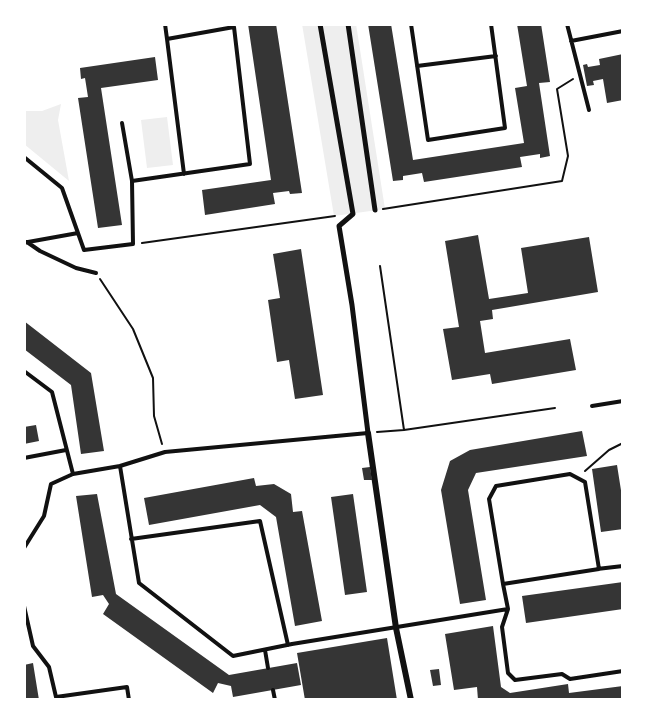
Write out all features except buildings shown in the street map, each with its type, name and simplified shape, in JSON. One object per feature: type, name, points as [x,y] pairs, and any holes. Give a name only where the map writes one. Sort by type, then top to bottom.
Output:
[{"type":"street","points":[[320,24],[353,214],[339,226],[396,628],[411,700]]},
{"type":"street","points":[[348,24],[375,210]]},
{"type":"lane","points":[[165,24],[184,174]]},
{"type":"lane","points":[[411,24],[428,140],[505,128],[491,24]]},
{"type":"lane","points":[[567,24],[589,110]]},
{"type":"lane","points":[[132,181],[250,164],[234,27],[167,39]]},
{"type":"lane","points":[[571,41],[623,32]]},
{"type":"lane","points":[[417,66],[496,56]]},
{"type":"lane","points":[[24,157],[62,188],[84,250],[133,244],[132,181],[122,123]]},
{"type":"lane","points":[[26,242],[78,233]]},
{"type":"lane","points":[[26,242],[76,268],[96,273]]},
{"type":"lane","points":[[24,371],[52,392],[73,474]]},
{"type":"lane","points":[[592,406],[623,401]]},
{"type":"lane","points":[[24,548],[44,516],[51,484],[73,474],[120,466],[165,453],[368,433]]},
{"type":"lane","points":[[24,458],[66,450]]},
{"type":"lane","points":[[120,466],[139,584],[233,656],[507,609]]},
{"type":"lane","points":[[597,569],[585,482],[570,474],[496,486],[489,499],[507,609],[502,627],[508,674],[515,680],[562,674],[570,679],[623,671]]},
{"type":"lane","points":[[131,539],[260,521],[288,645]]},
{"type":"lane","points":[[503,584],[623,566]]},
{"type":"lane","points":[[24,606],[33,646],[49,667],[56,697],[127,687],[129,700]]},
{"type":"lane","points":[[265,650],[268,668]]},
{"type":"lane","points":[[273,690],[275,700]]},
{"type":"path","points":[[375,210],[562,181],[568,156],[557,89],[579,75]]},
{"type":"path","points":[[133,244],[353,214]]},
{"type":"path","points":[[380,266],[404,430]]},
{"type":"path","points":[[96,273],[133,329],[153,378],[154,416],[165,453]]},
{"type":"path","points":[[368,433],[555,408]]},
{"type":"path","points":[[577,478],[609,450],[623,443]]},
{"type":"shaded area","points":[[302,24],[356,24],[385,209],[334,216]]},
{"type":"shaded area","points":[[61,104],[58,120],[69,181],[24,144],[24,111],[42,111]]},
{"type":"shaded area","points":[[167,117],[173,165],[147,168],[141,120]]}]
